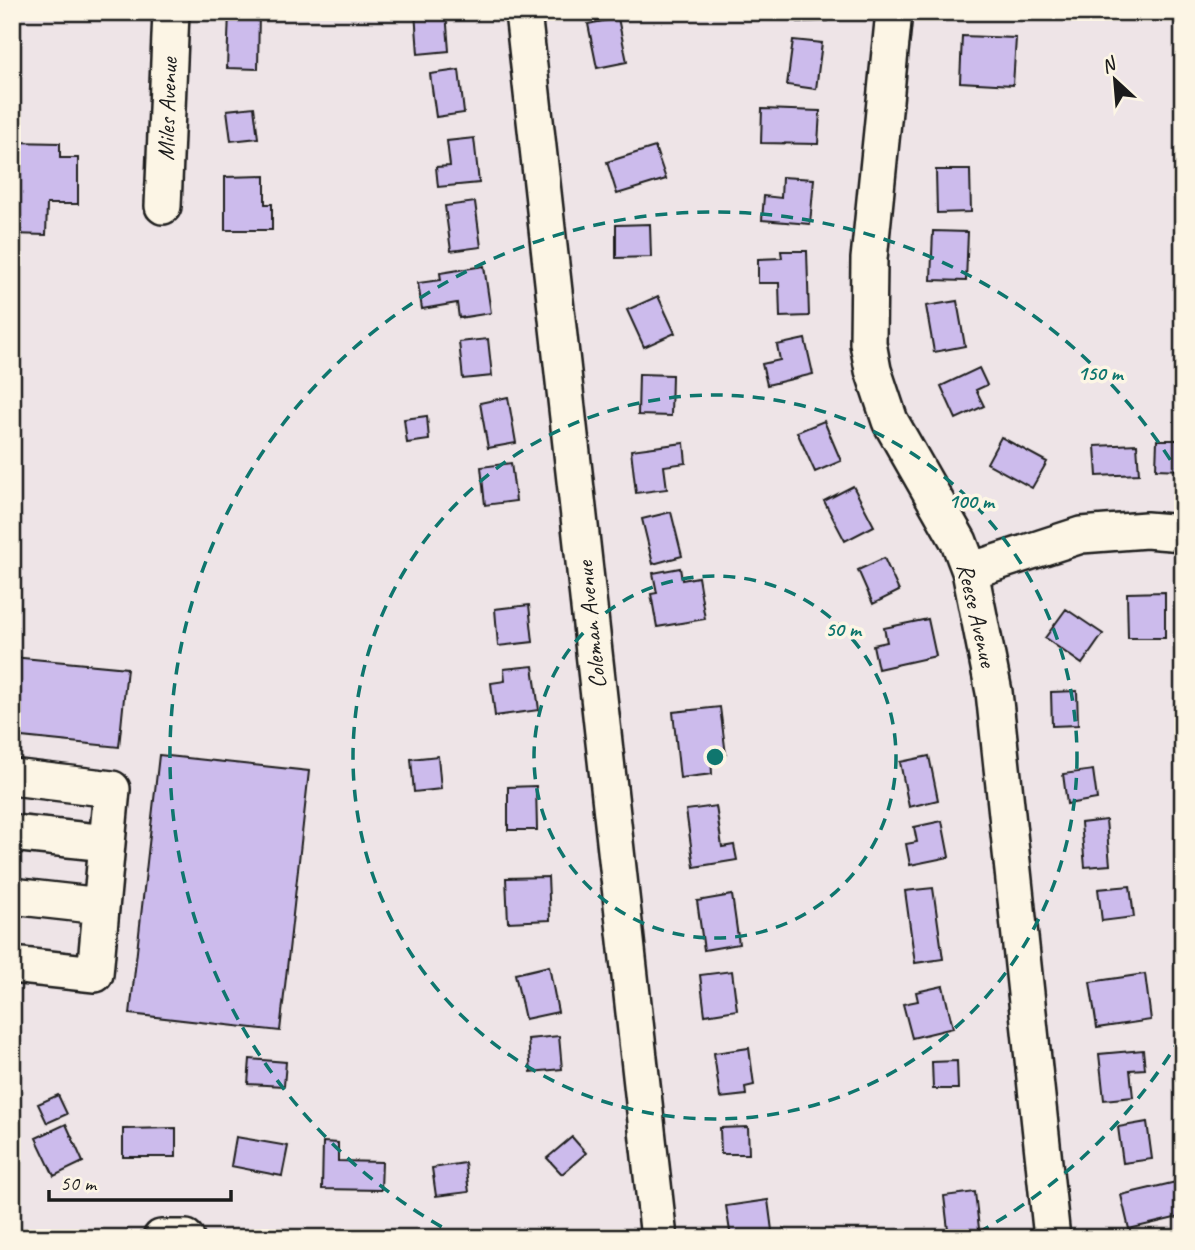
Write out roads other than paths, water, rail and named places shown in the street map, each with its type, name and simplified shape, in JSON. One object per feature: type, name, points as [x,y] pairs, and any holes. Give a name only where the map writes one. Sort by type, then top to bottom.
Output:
[{"type":"street","name":"Miles Avenue","points":[[163,206],[171,12]]},
{"type":"street","name":"Coleman Avenue","points":[[523,12],[659,1238]]},
{"type":"street","name":"Reese Avenue","points":[[894,12],[869,259],[868,343],[873,370],[890,421],[959,542],[970,571],[994,692],[1052,1238]]},
{"type":"street","points":[[970,571],[1081,535],[1120,530],[1183,533]]},
{"type":"street","points":[[12,776],[112,789],[95,974],[12,965]]},
{"type":"street","points":[[12,833],[107,843]]},
{"type":"street","points":[[12,896],[101,906]]},
{"type":"street","points":[[161,1238],[186,1238]]}]
